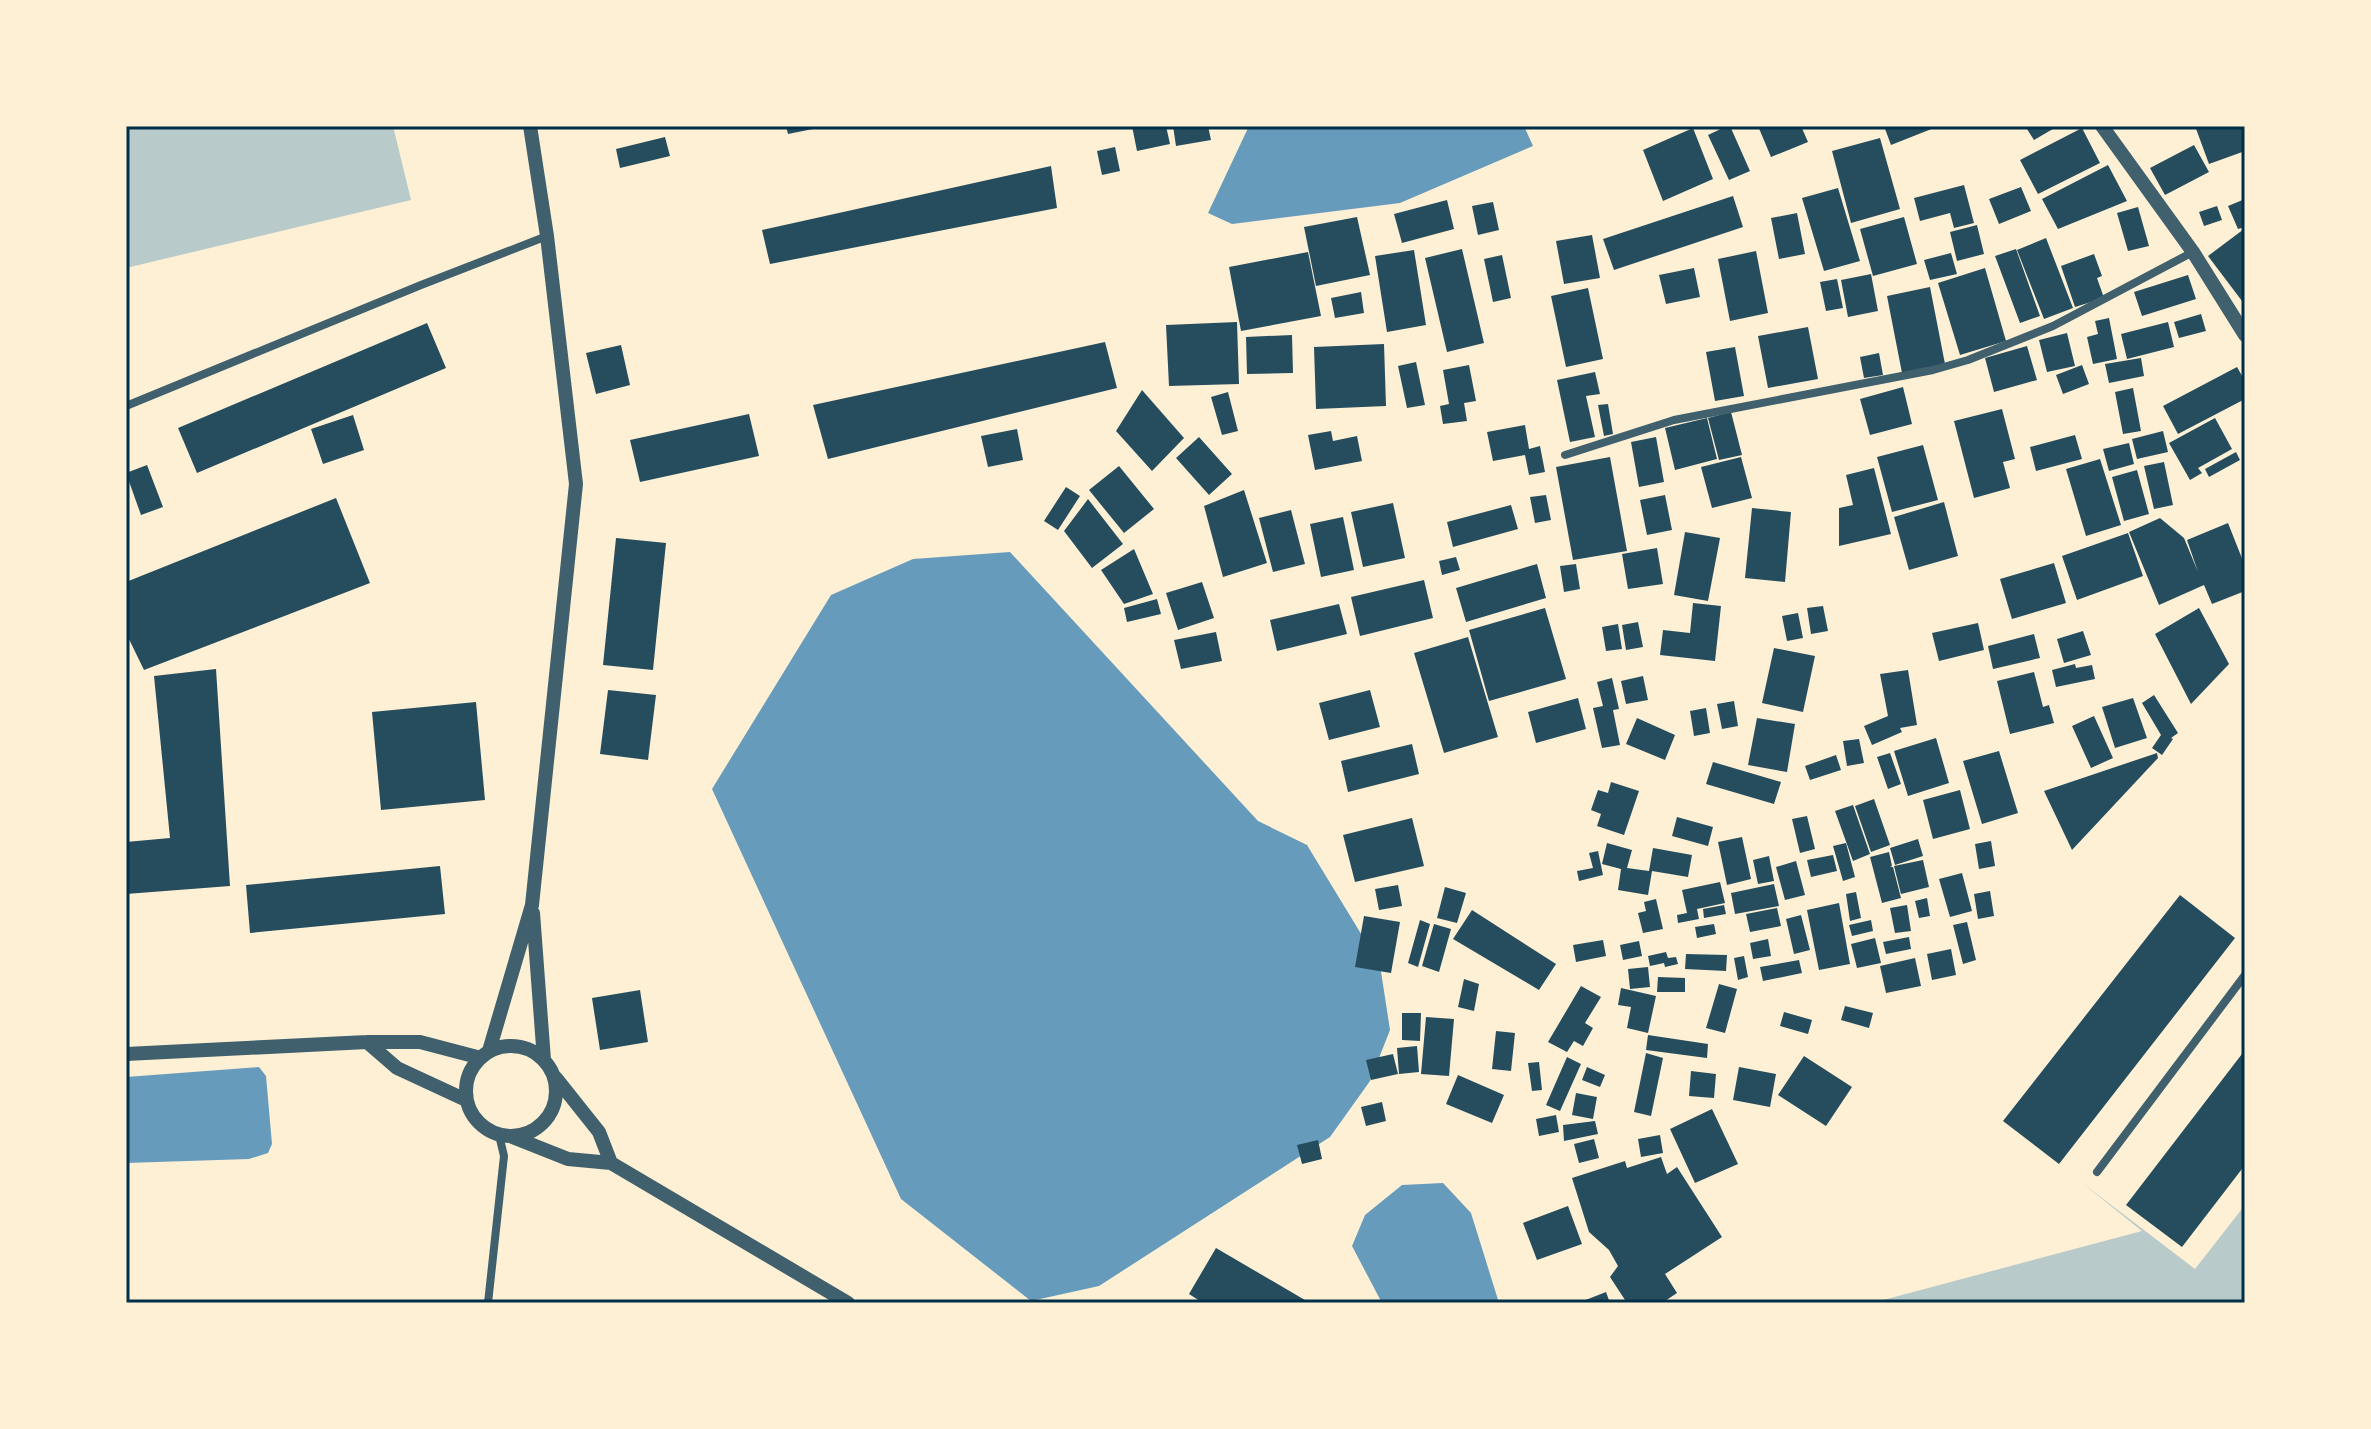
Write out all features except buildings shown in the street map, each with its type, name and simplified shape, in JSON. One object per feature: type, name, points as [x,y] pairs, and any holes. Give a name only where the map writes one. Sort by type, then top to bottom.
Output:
[{"type":"street","points":[[530,126],[547,236],[576,484],[532,905],[544,1060]]},
{"type":"street","points":[[2102,126],[2193,252],[2245,335]]},
{"type":"street","points":[[126,406],[547,236]]},
{"type":"street","points":[[1565,455],[1674,420],[1933,370],[1968,360],[2053,326],[2193,252]]},
{"type":"street","points":[[485,1055],[532,905]]},
{"type":"street","points":[[2097,1172],[2245,975]]},
{"type":"street","points":[[367,1042],[397,1068],[466,1100]]},
{"type":"street","points":[[126,1054],[420,1042],[485,1055]]},
{"type":"street","points":[[611,1163],[599,1132],[544,1060],[531,1050],[515,1046],[499,1047],[485,1055],[468,1075],[466,1100],[481,1126],[568,1159],[611,1163],[848,1303]]},
{"type":"street","points":[[504,1136],[528,1133],[542,1124],[553,1109],[556,1093],[553,1075]]},
{"type":"street","points":[[488,1303],[504,1136]]},
{"type":"shaded area","points":[[126,126],[393,126],[411,200],[126,268]]},
{"type":"shaded area","points":[[2081,1182],[2195,1269],[2245,1205],[2245,1303],[1872,1303],[2142,1231]]},
{"type":"water","points":[[1249,126],[1524,126],[1533,146],[1400,203],[1232,224],[1208,213]]},
{"type":"water","points":[[1010,552],[1258,821],[1307,845],[1380,965],[1390,1030],[1370,1081],[1330,1137],[1099,1286],[1031,1301],[901,1199],[712,789],[831,595],[913,559]]},
{"type":"water","points":[[259,1067],[266,1076],[272,1144],[268,1153],[249,1159],[126,1163],[126,1077]]},
{"type":"water","points":[[1443,1183],[1471,1213],[1499,1303],[1382,1303],[1352,1246],[1365,1215],[1402,1185]]}]
